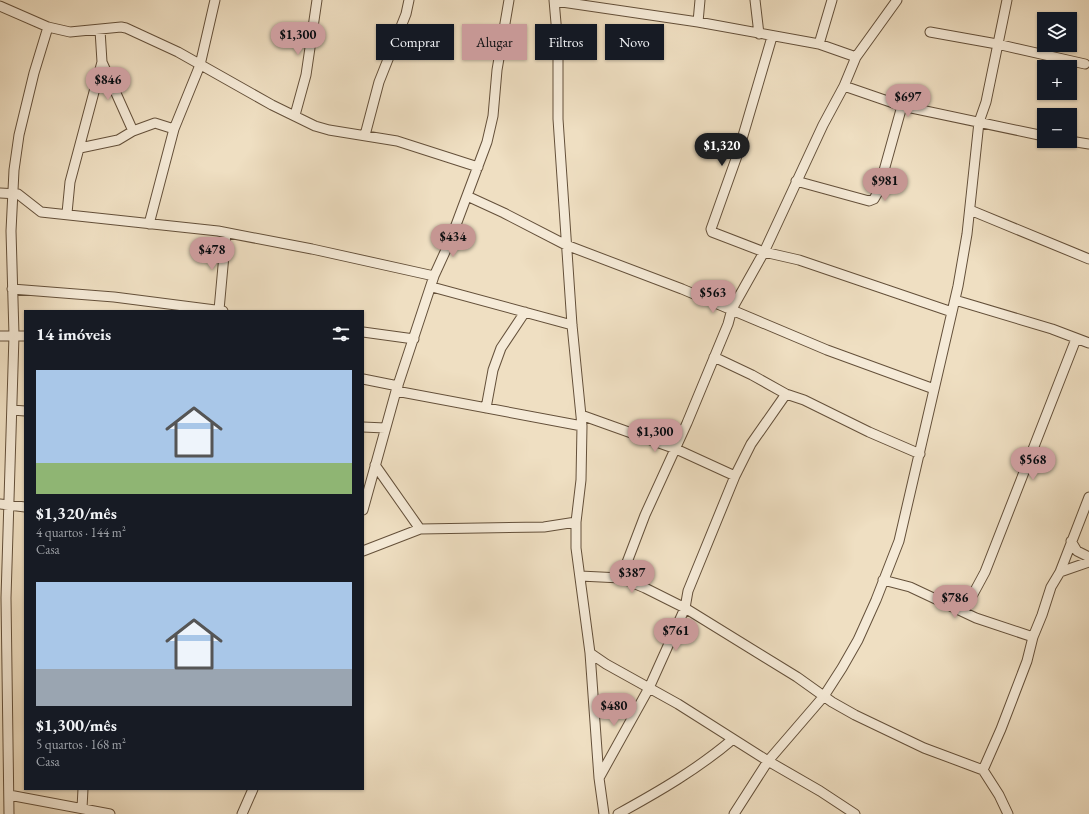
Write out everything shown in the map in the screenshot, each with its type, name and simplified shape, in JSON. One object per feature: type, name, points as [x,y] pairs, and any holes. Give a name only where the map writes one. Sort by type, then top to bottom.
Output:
[{"type":"street","points":[[149,224],[174,129],[200,65],[215,0]]},
{"type":"street","points":[[295,116],[306,76],[317,0]]},
{"type":"street","points":[[365,135],[379,82],[406,14],[409,0]]},
{"type":"street","points":[[364,506],[385,428],[432,287],[434,276],[467,196],[487,142],[509,0]]},
{"type":"street","points":[[604,814],[599,778],[590,653],[576,548],[576,522],[581,480],[582,426],[572,324],[558,119],[558,53],[555,0],[613,4],[772,37],[819,44],[856,57]]},
{"type":"street","points":[[698,22],[700,0]]},
{"type":"street","points":[[756,0],[760,34]]},
{"type":"street","points":[[819,44],[832,0]]},
{"type":"street","points":[[621,578],[645,515],[676,449],[728,324],[732,309],[764,252],[796,181],[844,86],[856,57],[897,0]]},
{"type":"street","points":[[734,814],[768,761],[824,696],[858,640],[900,541],[955,300],[970,210],[980,122],[986,102],[1007,0]]},
{"type":"street","points":[[0,6],[48,27],[70,32],[121,27],[126,28],[178,52],[314,126],[397,141],[478,167]]},
{"type":"street","points":[[9,814],[9,795],[4,759],[3,598],[10,505],[14,335],[11,231],[19,135],[34,73],[48,27]]},
{"type":"street","points":[[67,214],[70,182],[102,62],[100,30]]},
{"type":"street","points":[[930,32],[997,44],[1085,64]]},
{"type":"street","points":[[772,37],[737,156],[711,229],[713,234],[764,252],[799,260],[952,312]]},
{"type":"street","points":[[102,62],[133,131]]},
{"type":"street","points":[[844,86],[902,106],[1037,134]]},
{"type":"street","points":[[796,181],[869,201],[874,200],[878,192],[902,106]]},
{"type":"street","points":[[80,148],[110,142],[155,123],[174,129]]},
{"type":"street","points":[[1077,142],[1089,144]]},
{"type":"street","points":[[0,194],[18,194],[41,212],[199,228],[312,249],[434,276]]},
{"type":"street","points":[[467,196],[566,245],[732,309],[828,350],[934,389]]},
{"type":"street","points":[[970,210],[1089,258]]},
{"type":"street","points":[[221,310],[226,233]]},
{"type":"street","points":[[432,287],[572,324]]},
{"type":"street","points":[[12,289],[114,297],[213,310]]},
{"type":"street","points":[[955,300],[1052,329],[1089,343]]},
{"type":"street","points":[[486,408],[492,370],[501,348],[526,312]]},
{"type":"street","points":[[364,332],[414,339]]},
{"type":"street","points":[[0,336],[24,336]]},
{"type":"street","points":[[964,611],[988,565],[1076,339]]},
{"type":"street","points":[[714,357],[752,375],[786,394],[804,400],[869,432],[920,454]]},
{"type":"street","points":[[364,379],[397,389],[582,426]]},
{"type":"street","points":[[599,778],[649,688],[685,608],[688,591],[735,476],[751,444],[786,394]]},
{"type":"street","points":[[12,410],[24,411]]},
{"type":"street","points":[[581,415],[676,449],[735,476]]},
{"type":"street","points":[[364,427],[385,428]]},
{"type":"street","points":[[375,465],[420,529]]},
{"type":"street","points":[[983,770],[1001,729],[1027,661],[1033,637],[1089,497]]},
{"type":"street","points":[[0,504],[24,507]]},
{"type":"street","points":[[364,551],[420,529],[544,526],[576,522]]},
{"type":"street","points":[[1071,541],[1077,551],[1089,557]]},
{"type":"street","points":[[1060,572],[1089,562]]},
{"type":"street","points":[[580,576],[621,578],[685,608],[798,677],[832,702],[855,715],[924,748],[983,770],[999,795],[1008,814]]},
{"type":"street","points":[[883,580],[910,587],[938,601],[964,611],[976,618],[1033,637]]},
{"type":"street","points":[[590,653],[606,664],[649,688],[820,791],[855,814]]},
{"type":"street","points":[[618,814],[700,765],[734,739]]},
{"type":"street","points":[[82,808],[83,790]]},
{"type":"street","points":[[242,814],[253,790]]},
{"type":"street","points":[[9,795],[110,814]]}]
